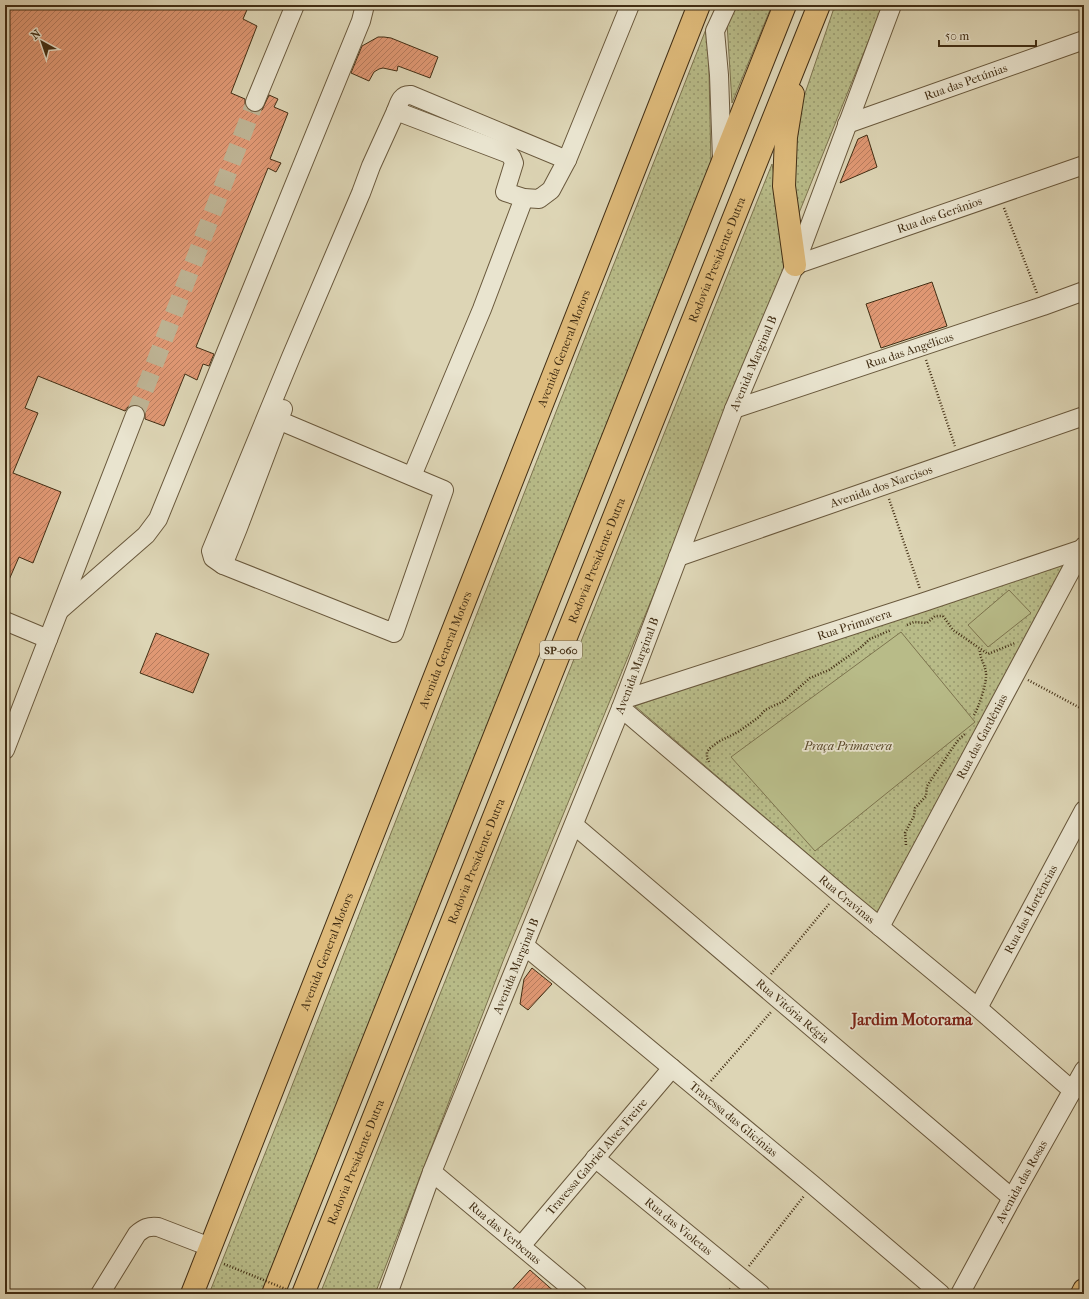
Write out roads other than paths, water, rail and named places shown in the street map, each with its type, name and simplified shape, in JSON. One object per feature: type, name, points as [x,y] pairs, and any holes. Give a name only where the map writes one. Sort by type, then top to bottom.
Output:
[{"type":"main road","name":"Avenida General Motors","points":[[192,1294],[699,5]]},
{"type":"main road","name":"SP-060","points":[[272,1294],[785,5]]},
{"type":"main road","name":"Rodovia Presidente Dutra","points":[[303,1294],[819,5]]},
{"type":"main road","points":[[794,265],[784,186],[786,137],[800,52]]},
{"type":"main road","points":[[1082,1294],[1084,1290]]},
{"type":"street","points":[[255,102],[295,5]]},
{"type":"street","points":[[60,610],[146,535],[158,519],[361,21],[365,5]]},
{"type":"street","points":[[396,111],[509,154],[514,163],[506,192],[524,198],[539,199],[552,190],[567,160],[630,5]]},
{"type":"street","points":[[722,162],[719,75],[715,31],[727,5]]},
{"type":"street","name":"Avenida Marginal B","points":[[390,1293],[432,1172],[623,704],[734,409],[794,265],[892,5]]},
{"type":"street","name":"Rua das Petúnias","points":[[847,124],[1083,45]]},
{"type":"street","points":[[278,420],[444,490],[394,633],[223,565],[213,558],[211,551],[371,166],[403,97],[406,95],[411,95],[567,160]]},
{"type":"street","name":"Rua dos Gerânios","points":[[794,265],[1084,165]]},
{"type":"street","points":[[412,476],[482,309],[524,198]]},
{"type":"street","name":"Rua das Angélicas","points":[[734,409],[1084,291]]},
{"type":"street","points":[[223,565],[299,367],[291,357]]},
{"type":"street","points":[[5,750],[134,415]]},
{"type":"street","name":"Avenida dos Narcisos","points":[[678,556],[1084,416]]},
{"type":"street","name":"Rua Primavera","points":[[623,704],[1083,548]]},
{"type":"street","name":"Rua das Gardênias","points":[[880,927],[1083,548]]},
{"type":"street","points":[[5,621],[48,639]]},
{"type":"street","name":"Rua Cravinas","points":[[623,704],[839,893],[978,1008],[1073,1091]]},
{"type":"street","name":"Rua das Hortências","points":[[978,1008],[1084,810]]},
{"type":"street","name":"Rua Vitória Régia","points":[[574,825],[1012,1198]]},
{"type":"street","name":"Travessa das Glicínias","points":[[525,946],[702,1092],[941,1294]]},
{"type":"street","name":"Travessa Gabriel Alves Freire","points":[[521,1246],[672,1068]]},
{"type":"street","name":"Avenida das Rosas","points":[[960,1294],[1084,1070]]},
{"type":"street","name":"Rua das Violetas","points":[[595,1158],[761,1294]]},
{"type":"street","name":"Rua das Verbenas","points":[[432,1172],[578,1294]]},
{"type":"street","points":[[100,1294],[137,1234],[144,1228],[150,1226],[158,1227],[210,1248]]},
{"type":"tunnel","points":[[135,415],[255,102]]},
{"type":"district","name":"Jardim Motorama","points":[[912,1019]]},
{"type":"park label","name":"Praça Primavera","points":[[848,746]]}]
